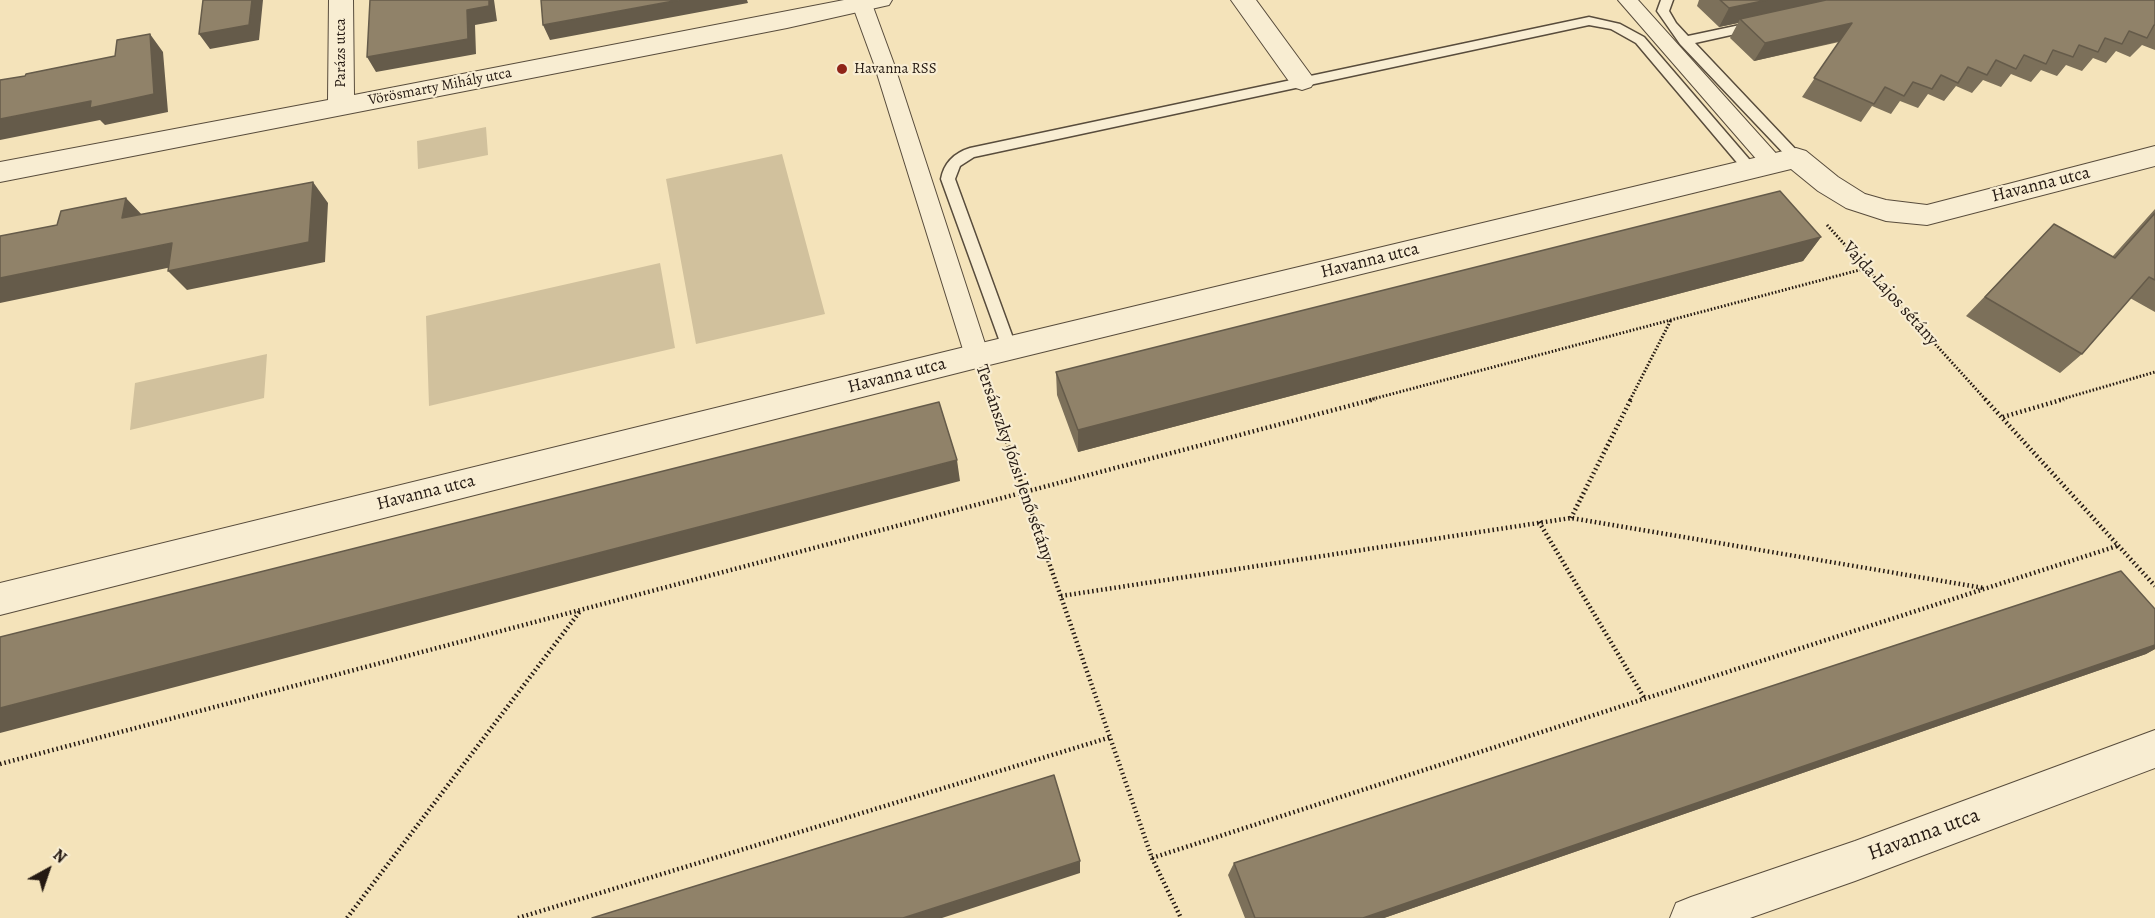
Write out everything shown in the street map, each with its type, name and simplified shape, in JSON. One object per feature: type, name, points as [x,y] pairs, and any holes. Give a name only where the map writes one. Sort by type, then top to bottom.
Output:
[{"type":"street","name":"Parázs utca","points":[[340,0],[341,106]]},
{"type":"street","points":[[1243,0],[1302,81]]},
{"type":"street","points":[[1628,0],[1773,163]]},
{"type":"street","name":"Vörösmarty Mihály utca","points":[[0,172],[341,106],[784,10],[871,2]]},
{"type":"street","name":"Tersánszky Józsi Jenő sétány","points":[[871,2],[884,64],[977,356]]},
{"type":"street","name":"Havanna utca","points":[[0,599],[977,356],[1773,163],[1852,201],[1897,213],[1927,214],[2155,156]]},
{"type":"street","name":"Havanna utca","points":[[1691,918],[1854,861],[2155,749]]},
{"type":"lane","points":[[1666,0],[1664,5],[1666,18],[1773,163]]},
{"type":"lane","points":[[1009,349],[948,179],[950,167],[956,160],[970,153],[1581,21],[1611,24],[1640,40],[1773,163]]},
{"type":"lane","points":[[1684,41],[1766,23]]},
{"type":"path","name":"Vajda Lajos sétány","points":[[1820,217],[2155,586]]},
{"type":"path","points":[[0,764],[1867,268]]},
{"type":"path","points":[[1571,518],[1671,320]]},
{"type":"path","name":"Tersánszky Józsi Jenő sétány","points":[[977,356],[1152,858],[1181,918]]},
{"type":"path","points":[[2003,417],[2155,372]]},
{"type":"path","points":[[1061,596],[1571,518],[1985,588]]},
{"type":"path","points":[[1539,522],[1645,699]]},
{"type":"path","points":[[1152,858],[2117,546]]},
{"type":"path","points":[[347,918],[581,609]]},
{"type":"path","points":[[518,918],[1111,737]]},
{"type":"shaded area","points":[[486,127],[488,155],[418,169],[417,141]]},
{"type":"shaded area","points":[[782,154],[825,314],[696,344],[666,179]]},
{"type":"shaded area","points":[[660,263],[675,348],[429,406],[426,316]]},
{"type":"shaded area","points":[[267,354],[264,398],[130,430],[135,383]]},
{"type":"building","points":[[203,0],[252,0],[249,25],[199,34]]},
{"type":"building","points":[[370,0],[489,0],[489,6],[467,10],[468,39],[367,57]]},
{"type":"building","points":[[541,0],[679,0],[543,25]]},
{"type":"building","points":[[1720,0],[1767,0],[1729,8]]},
{"type":"building","points":[[1826,0],[2155,0],[2155,25],[2147,38],[2129,31],[2122,44],[2105,38],[2098,52],[2079,45],[2073,57],[2053,50],[2046,64],[2024,55],[2016,69],[1996,60],[1987,75],[1968,67],[1958,83],[1941,75],[1932,89],[1913,82],[1904,96],[1885,87],[1874,104],[1814,78],[1852,23],[1765,43],[1740,19]]},
{"type":"building","points":[[150,34],[154,94],[90,108],[91,101],[0,119],[0,80],[115,56],[117,40]]},
{"type":"building","points":[[313,182],[309,242],[168,271],[172,243],[0,278],[0,236],[57,225],[61,211],[126,198],[122,218]]},
{"type":"building","points":[[1780,191],[1821,237],[1078,430],[1056,372]]},
{"type":"building","points":[[2155,213],[2155,280],[2149,277],[2082,354],[1985,297],[2054,224],[2115,258]]},
{"type":"building","points":[[939,402],[957,460],[0,708],[0,637]]},
{"type":"building","points":[[2121,571],[2155,609],[2155,645],[1363,918],[1255,918],[1234,863]]},
{"type":"building","points":[[1054,775],[1080,861],[903,918],[592,918]]},
{"type":"place","name":"Havanna RSS","points":[[842,69]]}]
